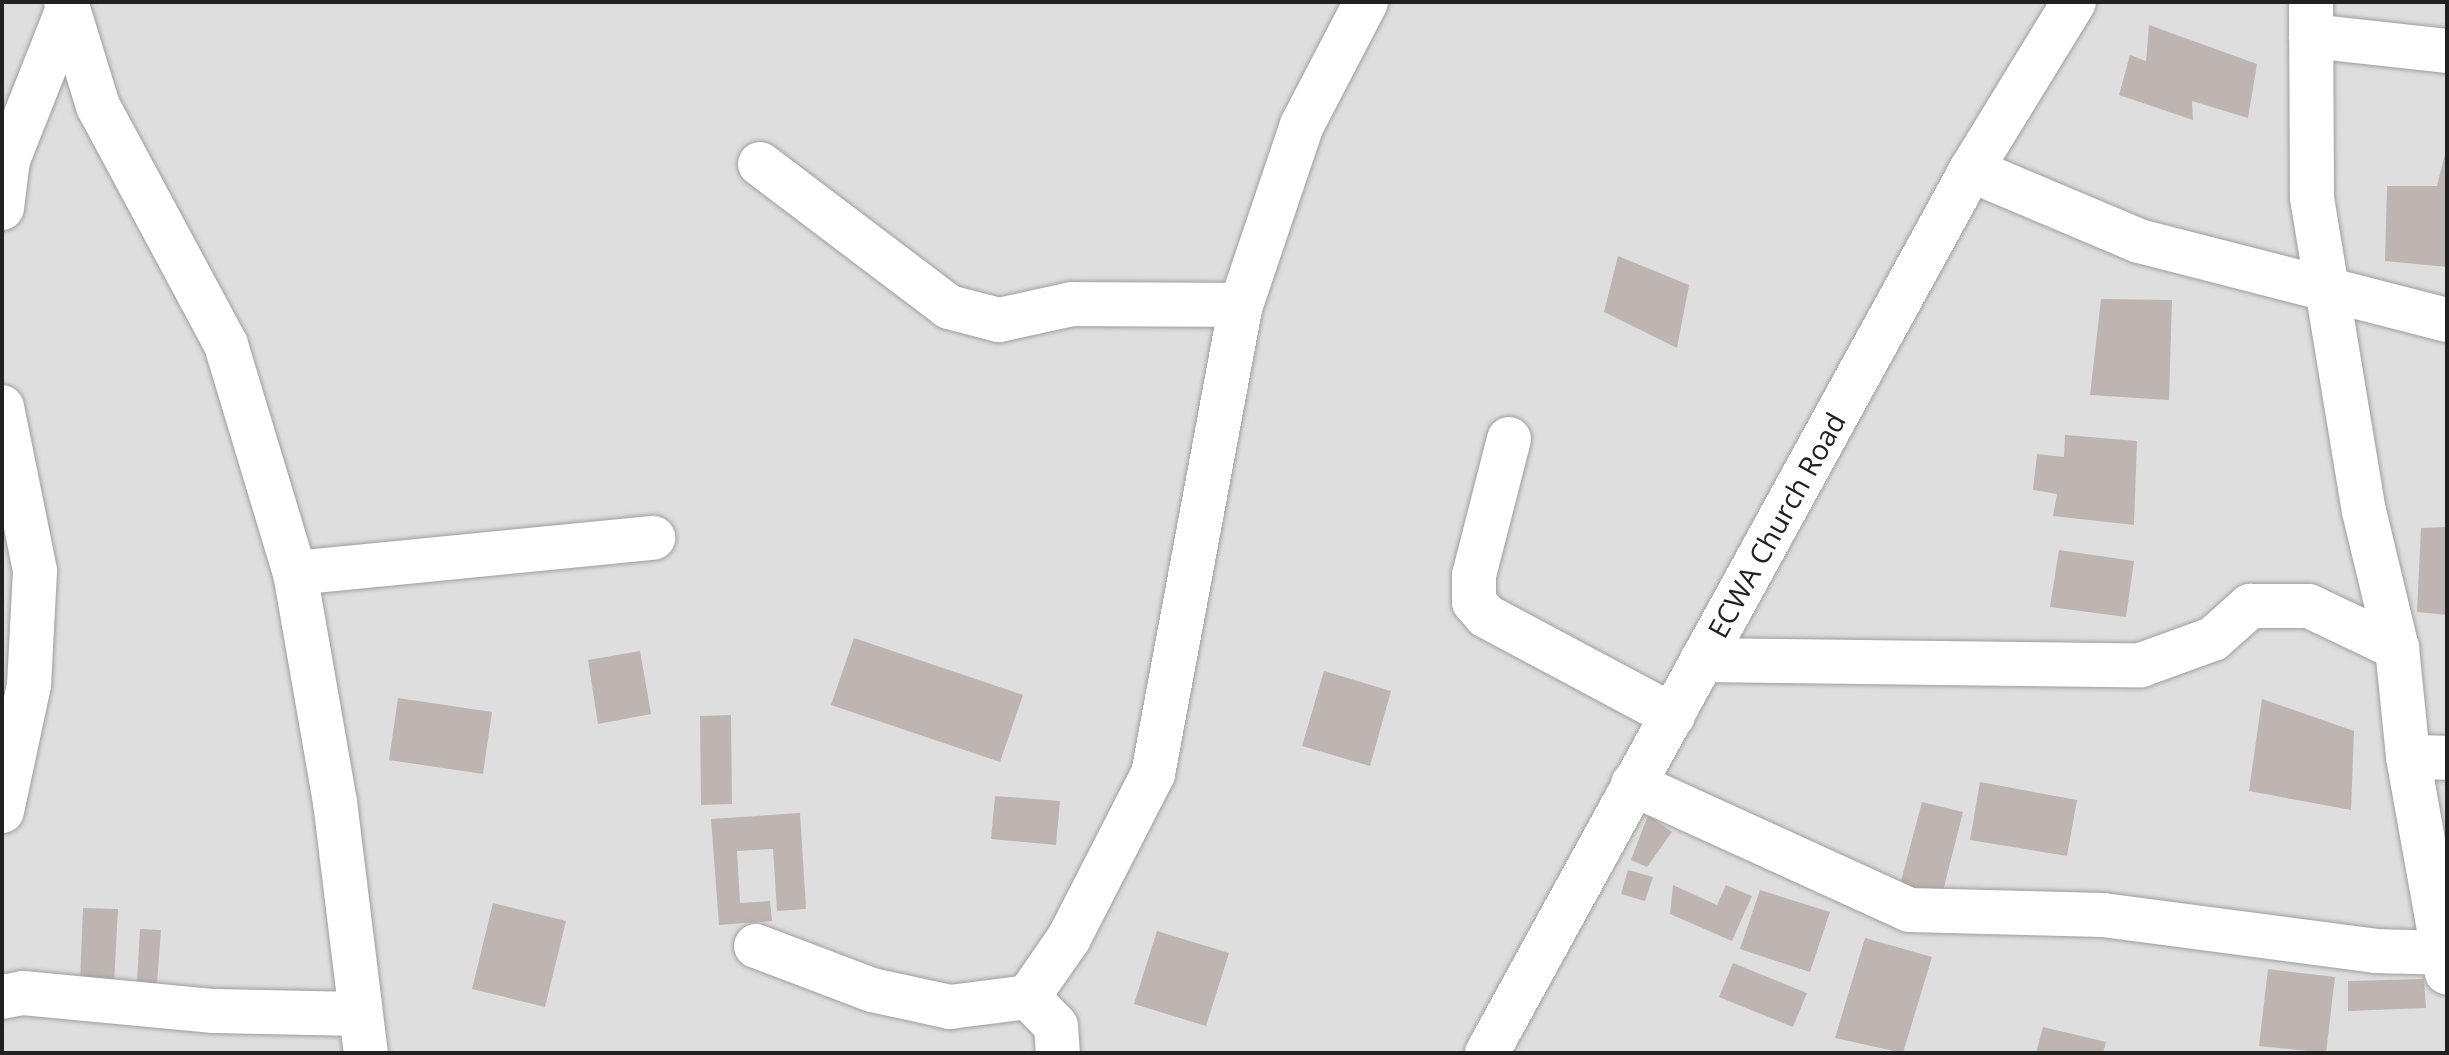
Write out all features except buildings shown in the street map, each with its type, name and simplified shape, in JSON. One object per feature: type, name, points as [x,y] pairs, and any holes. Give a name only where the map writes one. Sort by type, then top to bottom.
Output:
[{"type":"street","points":[[756,946],[872,990],[950,1007],[1028,997],[1069,938],[1153,774],[1241,305],[1302,125],[1366,2]]},
{"type":"street","name":"ECWA Church Road","points":[[1487,1053],[1971,170],[2074,2]]},
{"type":"street","points":[[2,208],[8,160],[66,6]]},
{"type":"street","points":[[2,997],[23,993],[214,1011],[362,1033],[335,802],[295,573],[226,345],[98,106],[66,6]]},
{"type":"street","points":[[1633,784],[1909,910],[2103,915],[2446,963],[2428,757],[2397,648],[2364,511],[2331,293],[2312,198],[2311,19],[2447,51]]},
{"type":"street","points":[[760,164],[949,307],[999,320],[1072,304],[1241,305]]},
{"type":"street","points":[[1971,170],[2139,241],[2331,293],[2447,320]]},
{"type":"street","points":[[2,407],[35,571],[29,685],[2,811]]},
{"type":"street","points":[[1509,439],[1474,575],[1474,602],[1486,616],[1673,716]]},
{"type":"street","points":[[295,573],[653,538]]},
{"type":"street","points":[[1702,660],[2141,665],[2213,639],[2250,606],[2309,606],[2397,648]]},
{"type":"street","points":[[1028,997],[1056,1026],[1058,1053]]},
{"type":"shaded area","points":[[2,2],[2447,2],[2447,1053],[2,1053]]}]
